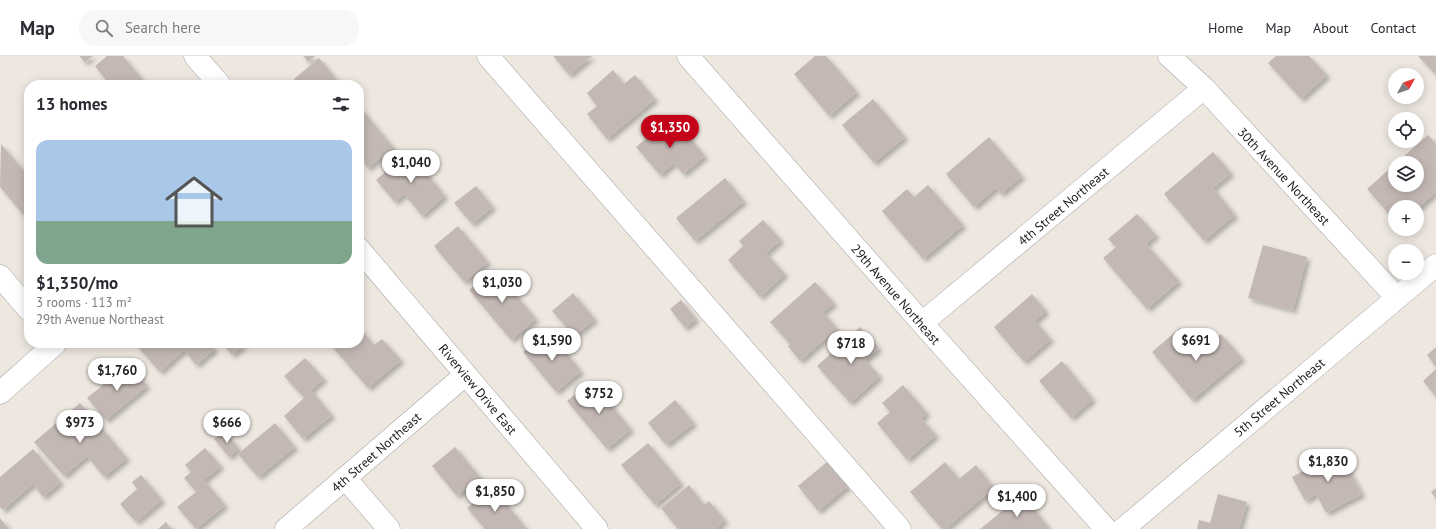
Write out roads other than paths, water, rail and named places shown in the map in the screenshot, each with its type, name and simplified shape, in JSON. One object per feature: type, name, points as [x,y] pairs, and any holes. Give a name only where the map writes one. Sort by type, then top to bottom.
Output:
[{"type":"street","points":[[195,56],[216,80]]},
{"type":"street","points":[[488,56],[900,529]]},
{"type":"street","name":"29th Avenue Northeast","points":[[688,56],[922,324],[1106,529]]},
{"type":"street","name":"30th Avenue Northeast","points":[[1169,56],[1204,88],[1397,298]]},
{"type":"street","name":"4th Street Northeast","points":[[922,324],[1204,88]]},
{"type":"street","name":"Riverview Drive East","points":[[364,255],[597,529]]},
{"type":"street","name":"5th Street Northeast","points":[[1123,529],[1436,265]]},
{"type":"street","points":[[0,276],[24,304]]},
{"type":"street","points":[[0,393],[50,348]]},
{"type":"street","name":"4th Street Northeast","points":[[286,529],[465,375]]},
{"type":"street","points":[[345,478],[389,529]]}]
